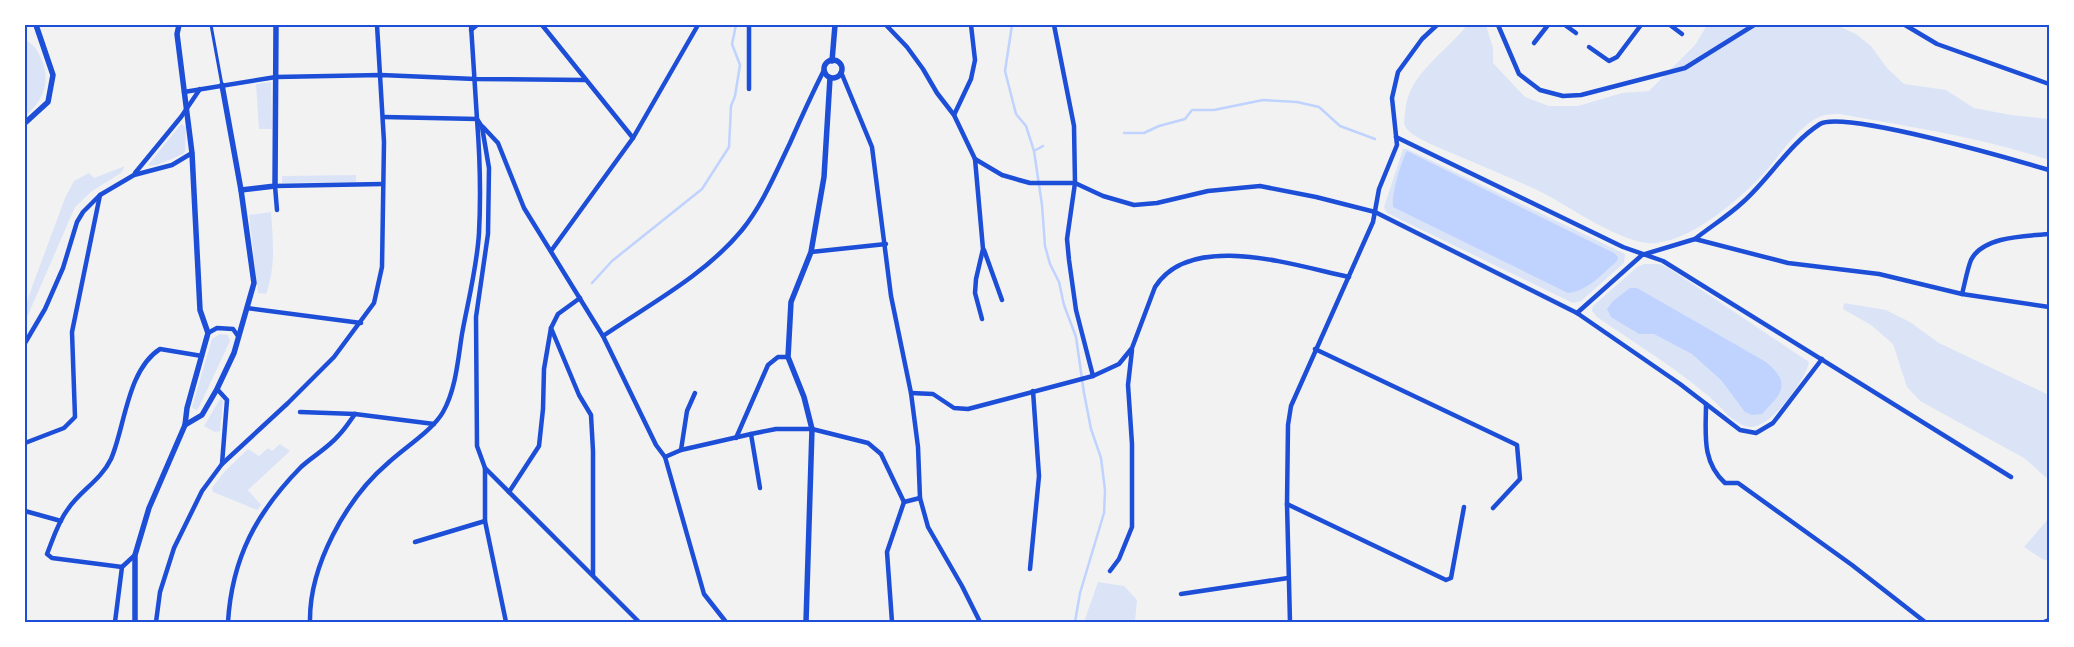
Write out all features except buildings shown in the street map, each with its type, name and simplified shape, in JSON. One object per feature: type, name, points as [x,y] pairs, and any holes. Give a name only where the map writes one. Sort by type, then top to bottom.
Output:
[{"type":"street","points":[[25,123],[48,102],[53,76],[36,25]]},
{"type":"street","points":[[135,622],[135,555],[153,500],[185,425],[187,408],[208,333],[200,310],[192,153],[177,34],[179,25]]},
{"type":"street","points":[[185,425],[202,415],[217,390],[234,353],[254,283],[241,190],[211,25]]},
{"type":"street","points":[[276,25],[275,186],[277,210]]},
{"type":"street","points":[[156,622],[160,592],[174,548],[195,502],[222,464],[317,375],[334,356],[374,303],[382,267],[384,117],[377,25]]},
{"type":"street","points":[[310,622],[310,605],[316,580],[333,535],[345,513],[368,481],[434,424],[444,411],[451,389],[479,235],[481,169],[471,28],[477,25]]},
{"type":"street","points":[[542,25],[632,138]]},
{"type":"street","points":[[551,251],[632,138],[698,25]]},
{"type":"street","points":[[749,25],[749,89]]},
{"type":"street","points":[[832,61],[835,25]]},
{"type":"street","points":[[886,25],[907,47],[954,115],[975,159],[984,249],[1002,300]]},
{"type":"street","points":[[954,115],[971,79],[975,60],[971,25]]},
{"type":"street","points":[[1054,25],[1074,126],[1075,183],[1067,239],[1069,260],[1076,310],[1091,376]]},
{"type":"street","points":[[1290,622],[1287,504],[1288,425],[1296,392],[1373,222],[1378,189],[1397,145],[1392,98],[1398,72],[1422,39],[1436,25]]},
{"type":"street","points":[[1498,25],[1519,74],[1540,90],[1563,96],[1581,95],[1685,68],[1754,25]]},
{"type":"street","points":[[1534,42],[1548,25]]},
{"type":"street","points":[[1565,25],[1576,33]]},
{"type":"street","points":[[1589,47],[1609,61],[1617,57],[1641,25]]},
{"type":"street","points":[[1670,25],[1682,34]]},
{"type":"street","points":[[1905,25],[1937,44],[2048,84]]},
{"type":"street","points":[[602,336],[686,280],[707,264],[742,230],[778,170],[827,62],[832,61],[840,64],[841,72],[872,147],[886,244],[891,296],[912,393],[918,447],[920,498],[928,528],[962,586],[980,622]]},
{"type":"street","points":[[806,622],[812,429],[804,397],[788,357],[791,302],[811,252],[824,177],[830,78],[824,70]]},
{"type":"street","points":[[830,78],[835,78],[841,72]]},
{"type":"street","points":[[184,92],[276,77],[381,75],[475,79],[585,80]]},
{"type":"street","points":[[134,174],[186,110],[200,89]]},
{"type":"street","points":[[384,117],[477,119]]},
{"type":"street","points":[[477,119],[498,143],[524,208],[602,336],[656,445],[665,457],[704,594],[726,622]]},
{"type":"street","points":[[1577,313],[1642,255],[1694,239],[1743,202],[1801,139],[1822,123],[1852,123],[1954,142],[2049,170]]},
{"type":"street","points":[[482,126],[489,168],[488,234],[476,317],[477,446],[485,468],[485,521],[506,622]]},
{"type":"street","points":[[1396,137],[1642,255],[1663,262],[2011,477]]},
{"type":"street","points":[[25,342],[44,309],[63,268],[77,222],[83,212],[100,195],[134,174],[172,164],[192,153]]},
{"type":"street","points":[[975,159],[1002,174],[1030,183],[1075,183],[1103,196],[1134,205],[1157,203],[1208,191],[1260,186],[1316,197],[1375,212],[1577,313],[1740,430],[1756,433],[1773,423],[1822,359]]},
{"type":"street","points":[[241,190],[275,186],[383,184]]},
{"type":"street","points":[[25,443],[64,428],[75,417],[72,332],[100,195]]},
{"type":"street","points":[[1962,294],[1972,260],[1986,246],[2016,236],[2049,234]]},
{"type":"street","points":[[1694,239],[1788,263],[1879,274],[1962,294],[2049,307]]},
{"type":"street","points":[[811,252],[886,244]]},
{"type":"street","points":[[982,319],[975,293],[975,285],[984,249]]},
{"type":"street","points":[[1110,572],[1119,559],[1132,528],[1132,444],[1128,386],[1132,348],[1155,286],[1168,271],[1185,261],[1218,256],[1260,258],[1349,278]]},
{"type":"street","points":[[509,492],[539,446],[543,409],[544,369],[551,328],[558,314],[580,298]]},
{"type":"street","points":[[247,308],[360,323]]},
{"type":"street","points":[[208,333],[217,328],[233,329],[238,336]]},
{"type":"street","points":[[551,328],[580,395],[591,415],[593,451],[593,575]]},
{"type":"street","points":[[122,567],[52,558],[47,554],[68,508],[95,481],[110,460],[129,398],[138,375],[150,356],[160,348],[202,356]]},
{"type":"street","points":[[912,393],[933,394],[954,408],[968,409],[1033,391],[1071,383],[1091,376],[1119,364],[1132,348]]},
{"type":"street","points":[[1315,349],[1517,445],[1520,479],[1493,508]]},
{"type":"street","points":[[736,438],[768,365],[778,357],[788,357]]},
{"type":"street","points":[[217,390],[226,400],[222,464]]},
{"type":"street","points":[[1030,569],[1039,476],[1033,391]]},
{"type":"street","points":[[681,450],[687,412],[695,393]]},
{"type":"street","points":[[1706,404],[1706,452],[1716,475],[1725,483],[1738,483],[1852,565],[1926,622]]},
{"type":"street","points":[[300,412],[355,414],[434,424]]},
{"type":"street","points":[[228,622],[230,593],[237,566],[249,537],[264,511],[285,484],[303,466],[339,436],[355,414]]},
{"type":"street","points":[[665,457],[681,450],[776,429],[812,429],[868,443],[880,454],[904,502],[887,552],[892,622]]},
{"type":"street","points":[[752,434],[760,488]]},
{"type":"street","points":[[485,468],[639,622]]},
{"type":"street","points":[[904,502],[920,498]]},
{"type":"street","points":[[1287,504],[1446,580],[1451,578],[1464,507]]},
{"type":"street","points":[[25,511],[61,521]]},
{"type":"street","points":[[415,542],[485,521]]},
{"type":"street","points":[[115,622],[122,567],[135,555]]},
{"type":"street","points":[[1181,594],[1288,578]]},
{"type":"street","points":[[2044,622],[2049,620]]},
{"type":"shaded area","points":[[1467,25],[1486,25],[1493,48],[1493,63],[1525,97],[1549,106],[1578,106],[1622,93],[1649,91],[1695,45],[1707,25],[1836,25],[1856,34],[1871,46],[1887,68],[1904,84],[1946,90],[1974,108],[2011,115],[2049,119],[2049,160],[1998,145],[1945,133],[1840,114],[1827,115],[1817,118],[1800,131],[1755,183],[1730,205],[1701,226],[1671,240],[1656,243],[1629,239],[1597,224],[1539,191],[1428,143],[1407,130],[1404,123],[1405,112],[1413,86],[1429,64]]},
{"type":"shaded area","points":[[25,40],[38,51],[46,77],[41,98],[25,116]]},
{"type":"shaded area","points":[[271,82],[272,129],[259,129],[256,84]]},
{"type":"shaded area","points":[[181,124],[186,127],[185,151],[183,154],[157,165],[149,166],[148,165]]},
{"type":"shaded area","points":[[1403,149],[1407,149],[1625,254],[1624,263],[1581,301],[1573,303],[1387,213],[1384,207]]},
{"type":"shaded area","points":[[125,166],[121,173],[92,191],[75,207],[25,322],[25,308],[32,287],[65,198],[74,181],[89,173],[94,178]]},
{"type":"shaded area","points":[[356,175],[356,182],[282,183],[282,176]]},
{"type":"shaded area","points":[[271,212],[273,264],[266,294],[258,293],[249,215]]},
{"type":"shaded area","points":[[1644,264],[1659,264],[1667,267],[1809,362],[1795,390],[1768,420],[1751,427],[1740,424],[1684,377],[1597,317],[1592,311],[1593,306],[1637,267]]},
{"type":"shaded area","points":[[1844,303],[1886,310],[1910,322],[1939,343],[2049,395],[2049,480],[2024,458],[1920,401],[1907,387],[1893,344],[1871,325],[1843,309]]},
{"type":"shaded area","points":[[220,334],[228,335],[230,341],[197,410],[192,407],[212,339]]},
{"type":"shaded area","points":[[220,399],[223,400],[220,431],[215,432],[204,426]]},
{"type":"shaded area","points":[[280,444],[290,451],[248,490],[261,505],[257,510],[213,492],[212,488],[224,472],[248,449],[259,456],[268,448],[272,451]]},
{"type":"shaded area","points":[[2049,518],[2049,561],[2042,559],[2024,547]]},
{"type":"shaded area","points":[[1098,582],[1124,586],[1137,600],[1135,622],[1084,622]]},
{"type":"water","points":[[1407,151],[1614,253],[1618,257],[1617,261],[1582,289],[1568,293],[1393,207],[1397,179]]},
{"type":"water","points":[[1630,288],[1637,288],[1766,362],[1779,376],[1781,383],[1779,394],[1775,400],[1762,414],[1752,415],[1745,412],[1721,380],[1692,354],[1654,334],[1639,334],[1611,317],[1607,309],[1613,301]]},
{"type":"waterway","points":[[592,283],[612,261],[702,189],[729,147],[731,106],[735,96],[740,65],[732,44],[736,25]]},
{"type":"waterway","points":[[1012,25],[1005,71],[1016,114],[1026,126],[1034,151],[1042,205],[1045,246],[1050,264],[1059,282],[1064,305],[1076,337],[1084,393],[1091,429],[1101,458],[1105,490],[1104,513],[1080,593],[1075,622]]},
{"type":"waterway","points":[[1124,133],[1144,133],[1159,126],[1185,119],[1192,110],[1214,110],[1263,100],[1297,102],[1319,107],[1340,126],[1375,139]]},
{"type":"waterway","points":[[1034,151],[1043,146]]}]
